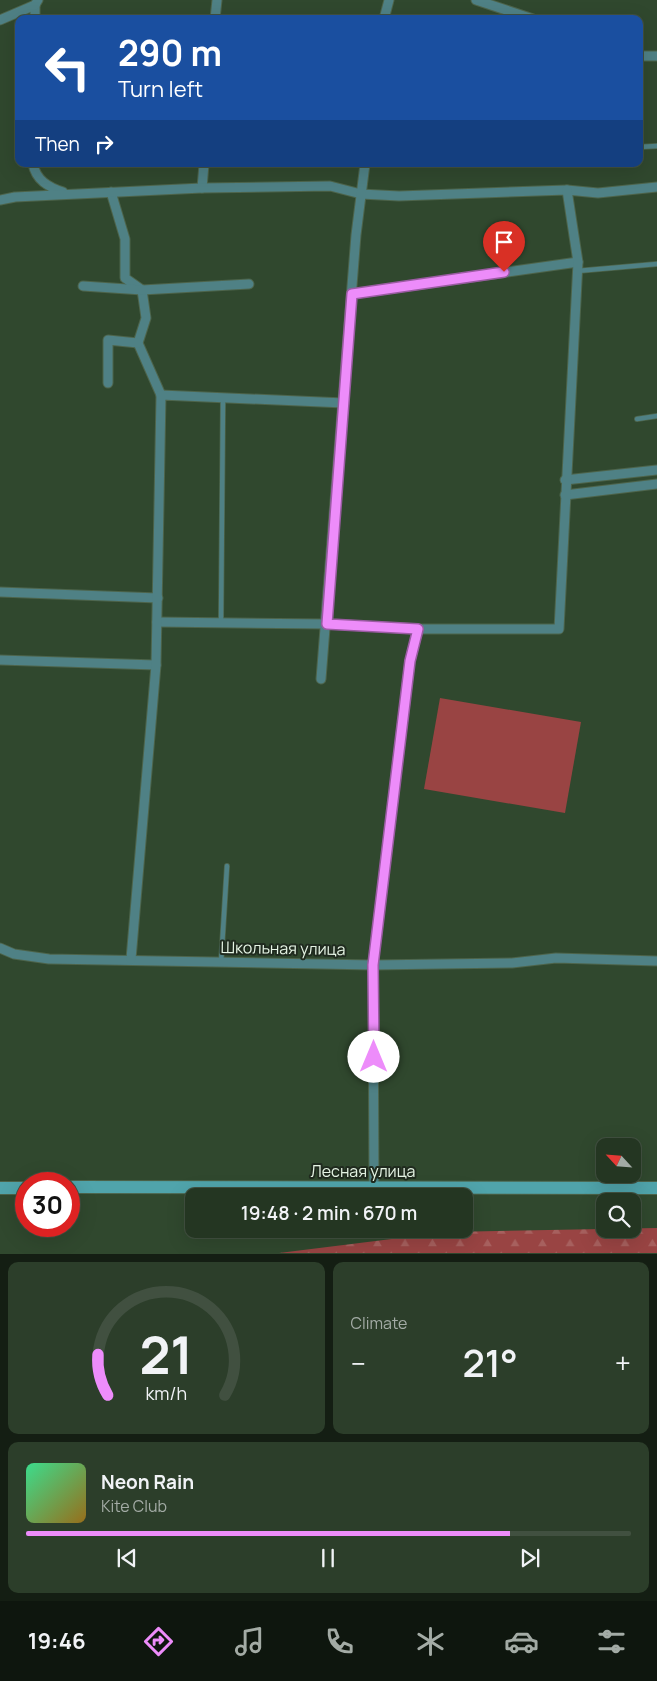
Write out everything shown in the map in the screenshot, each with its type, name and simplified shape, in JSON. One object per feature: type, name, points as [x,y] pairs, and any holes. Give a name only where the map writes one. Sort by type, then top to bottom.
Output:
[{"type":"street","points":[[215,15],[217,0]]},
{"type":"street","points":[[476,0],[520,15]]},
{"type":"street","points":[[384,15],[386,1]]},
{"type":"street","points":[[35,15],[37,2]]},
{"type":"street","points":[[0,20],[37,2]]},
{"type":"street","points":[[643,56],[657,56]]},
{"type":"street","points":[[34,167],[35,172],[48,187],[69,194]]},
{"type":"street","points":[[202,188],[204,167]]},
{"type":"street","points":[[321,679],[327,624],[356,235],[365,167]]},
{"type":"street","points":[[0,200],[15,197],[202,188],[330,186],[361,194],[399,196],[568,190],[598,193],[657,187]]},
{"type":"street","points":[[158,622],[327,624],[418,629],[559,629],[565,480],[578,266],[568,190]]},
{"type":"street","points":[[111,192],[125,239],[125,278],[142,290],[146,318],[138,343],[161,395],[156,666],[131,958]]},
{"type":"street","points":[[352,294],[578,266]]},
{"type":"street","points":[[83,286],[142,290],[249,284]]},
{"type":"street","points":[[108,382],[108,340],[138,343]]},
{"type":"street","points":[[161,395],[344,403]]},
{"type":"street","points":[[565,480],[657,470]]},
{"type":"street","points":[[565,495],[657,484]]},
{"type":"street","points":[[0,592],[158,598]]},
{"type":"street","points":[[374,1187],[373,965],[408,670],[418,629]]},
{"type":"street","points":[[0,660],[156,666]]},
{"type":"street","name":"Школьная улица","points":[[0,948],[14,954],[49,959],[131,958],[221,963],[373,965],[512,963],[556,958],[657,961]]},
{"type":"street","name":"Лесная улица","points":[[80,1187],[374,1187],[568,1190],[657,1188]]},
{"type":"street","points":[[0,1188],[15,1188]]},
{"type":"lane","points":[[643,147],[657,146]]},
{"type":"lane","points":[[578,266],[657,264]]},
{"type":"lane","points":[[221,623],[224,397]]},
{"type":"lane","points":[[637,419],[657,416]]},
{"type":"lane","points":[[221,963],[227,866]]},
{"type":"green space","points":[[440,698],[581,722],[565,813],[424,789]]},
{"type":"green space","points":[[641,1228],[657,1228],[657,1253],[279,1253],[400,1238],[473,1238],[473,1232],[596,1229],[596,1238],[641,1238]]},
{"type":"route","points":[[374,1057],[373,965],[410,661],[418,629],[327,624],[352,294],[504,272]]}]
